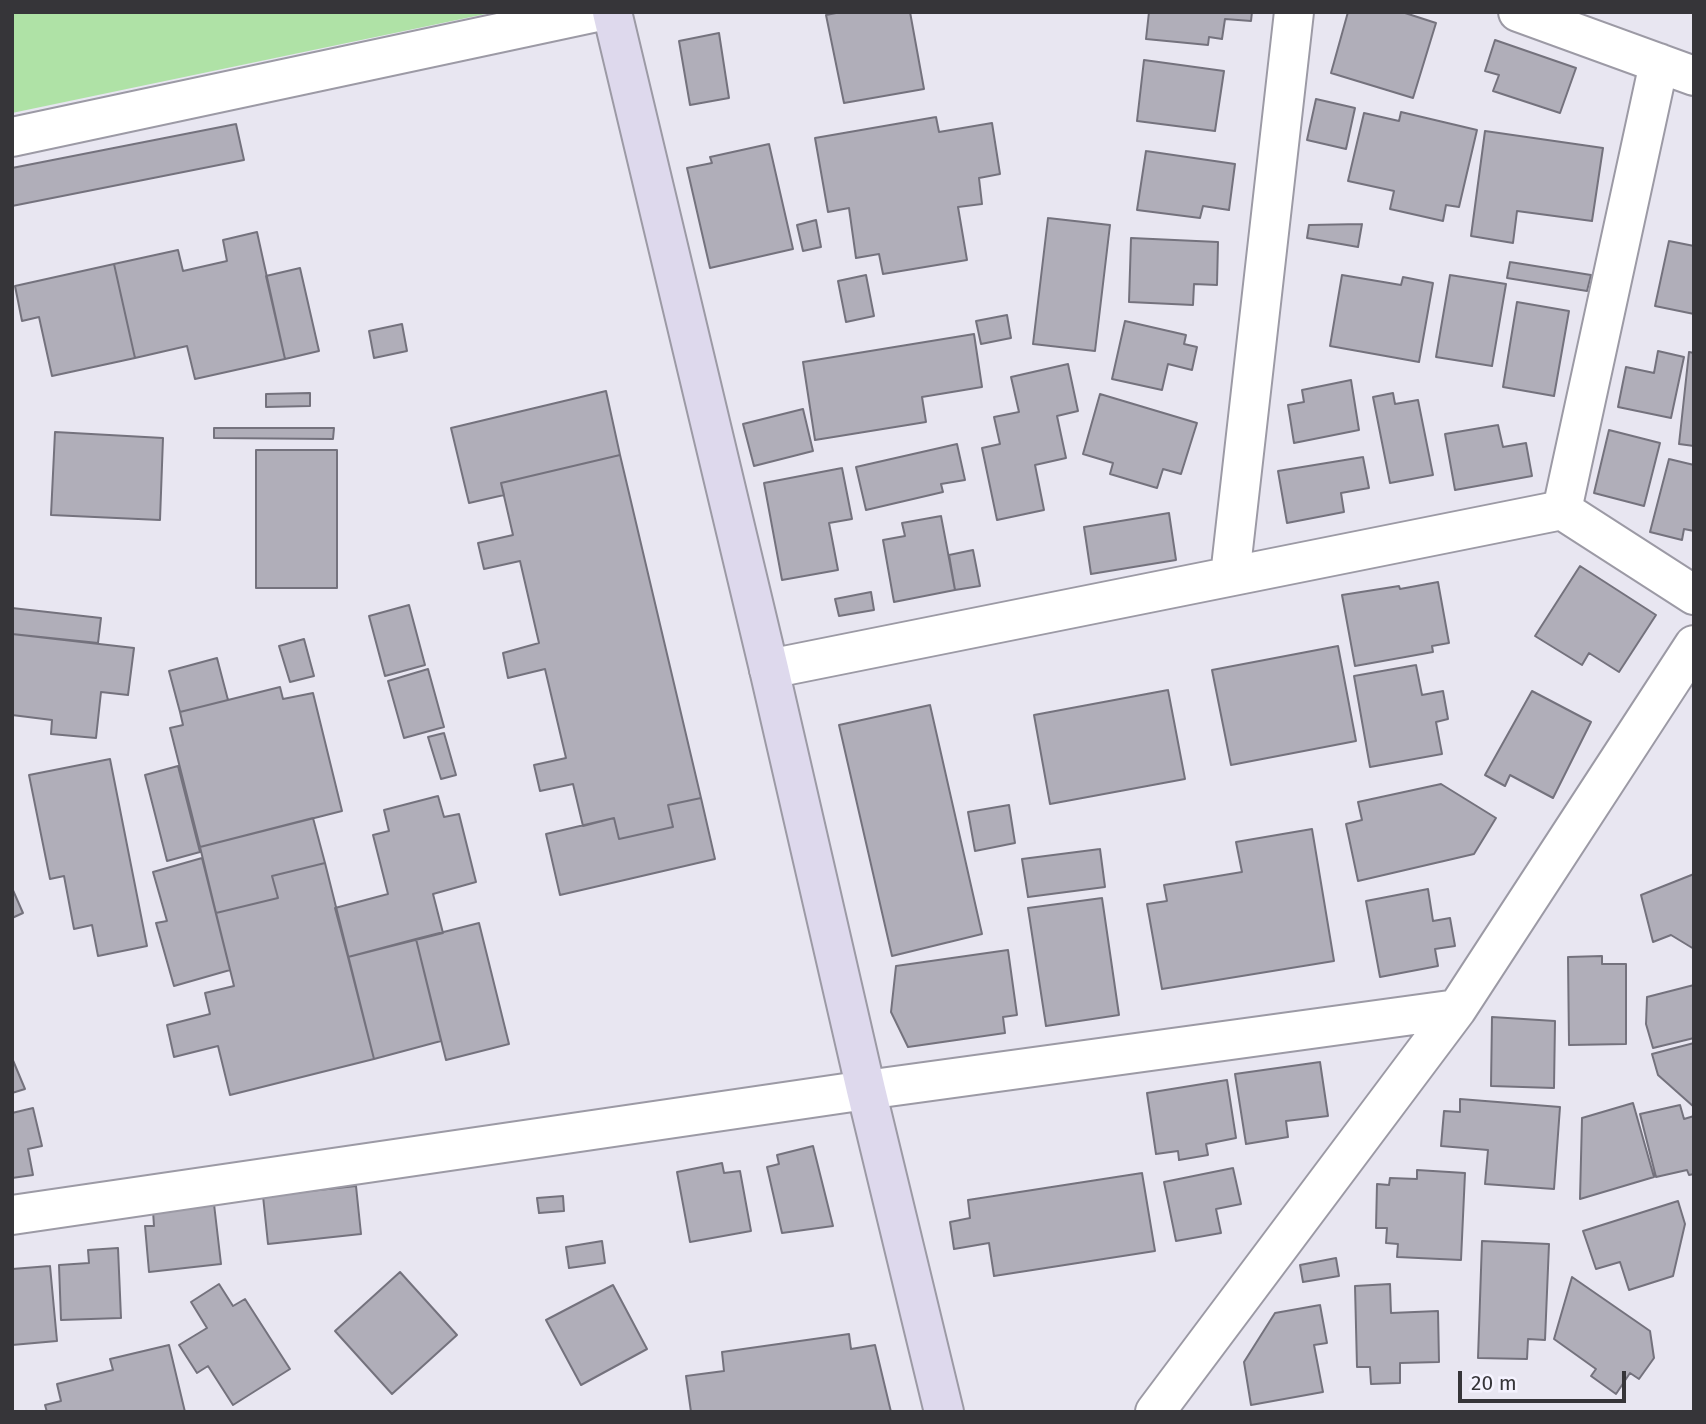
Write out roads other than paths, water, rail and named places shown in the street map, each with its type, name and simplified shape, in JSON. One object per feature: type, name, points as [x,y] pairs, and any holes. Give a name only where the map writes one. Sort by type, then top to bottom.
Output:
[{"type":"street","points":[[12,137],[597,12]]},
{"type":"street","points":[[612,12],[944,1412]]},
{"type":"street","points":[[1230,576],[1294,12]]},
{"type":"street","points":[[1518,12],[1676,69],[1562,509]]},
{"type":"street","points":[[769,669],[1562,509],[1694,595]]},
{"type":"street","points":[[1154,1412],[1457,1009],[1694,645]]},
{"type":"street","points":[[12,1215],[866,1090],[1457,1009]]}]
